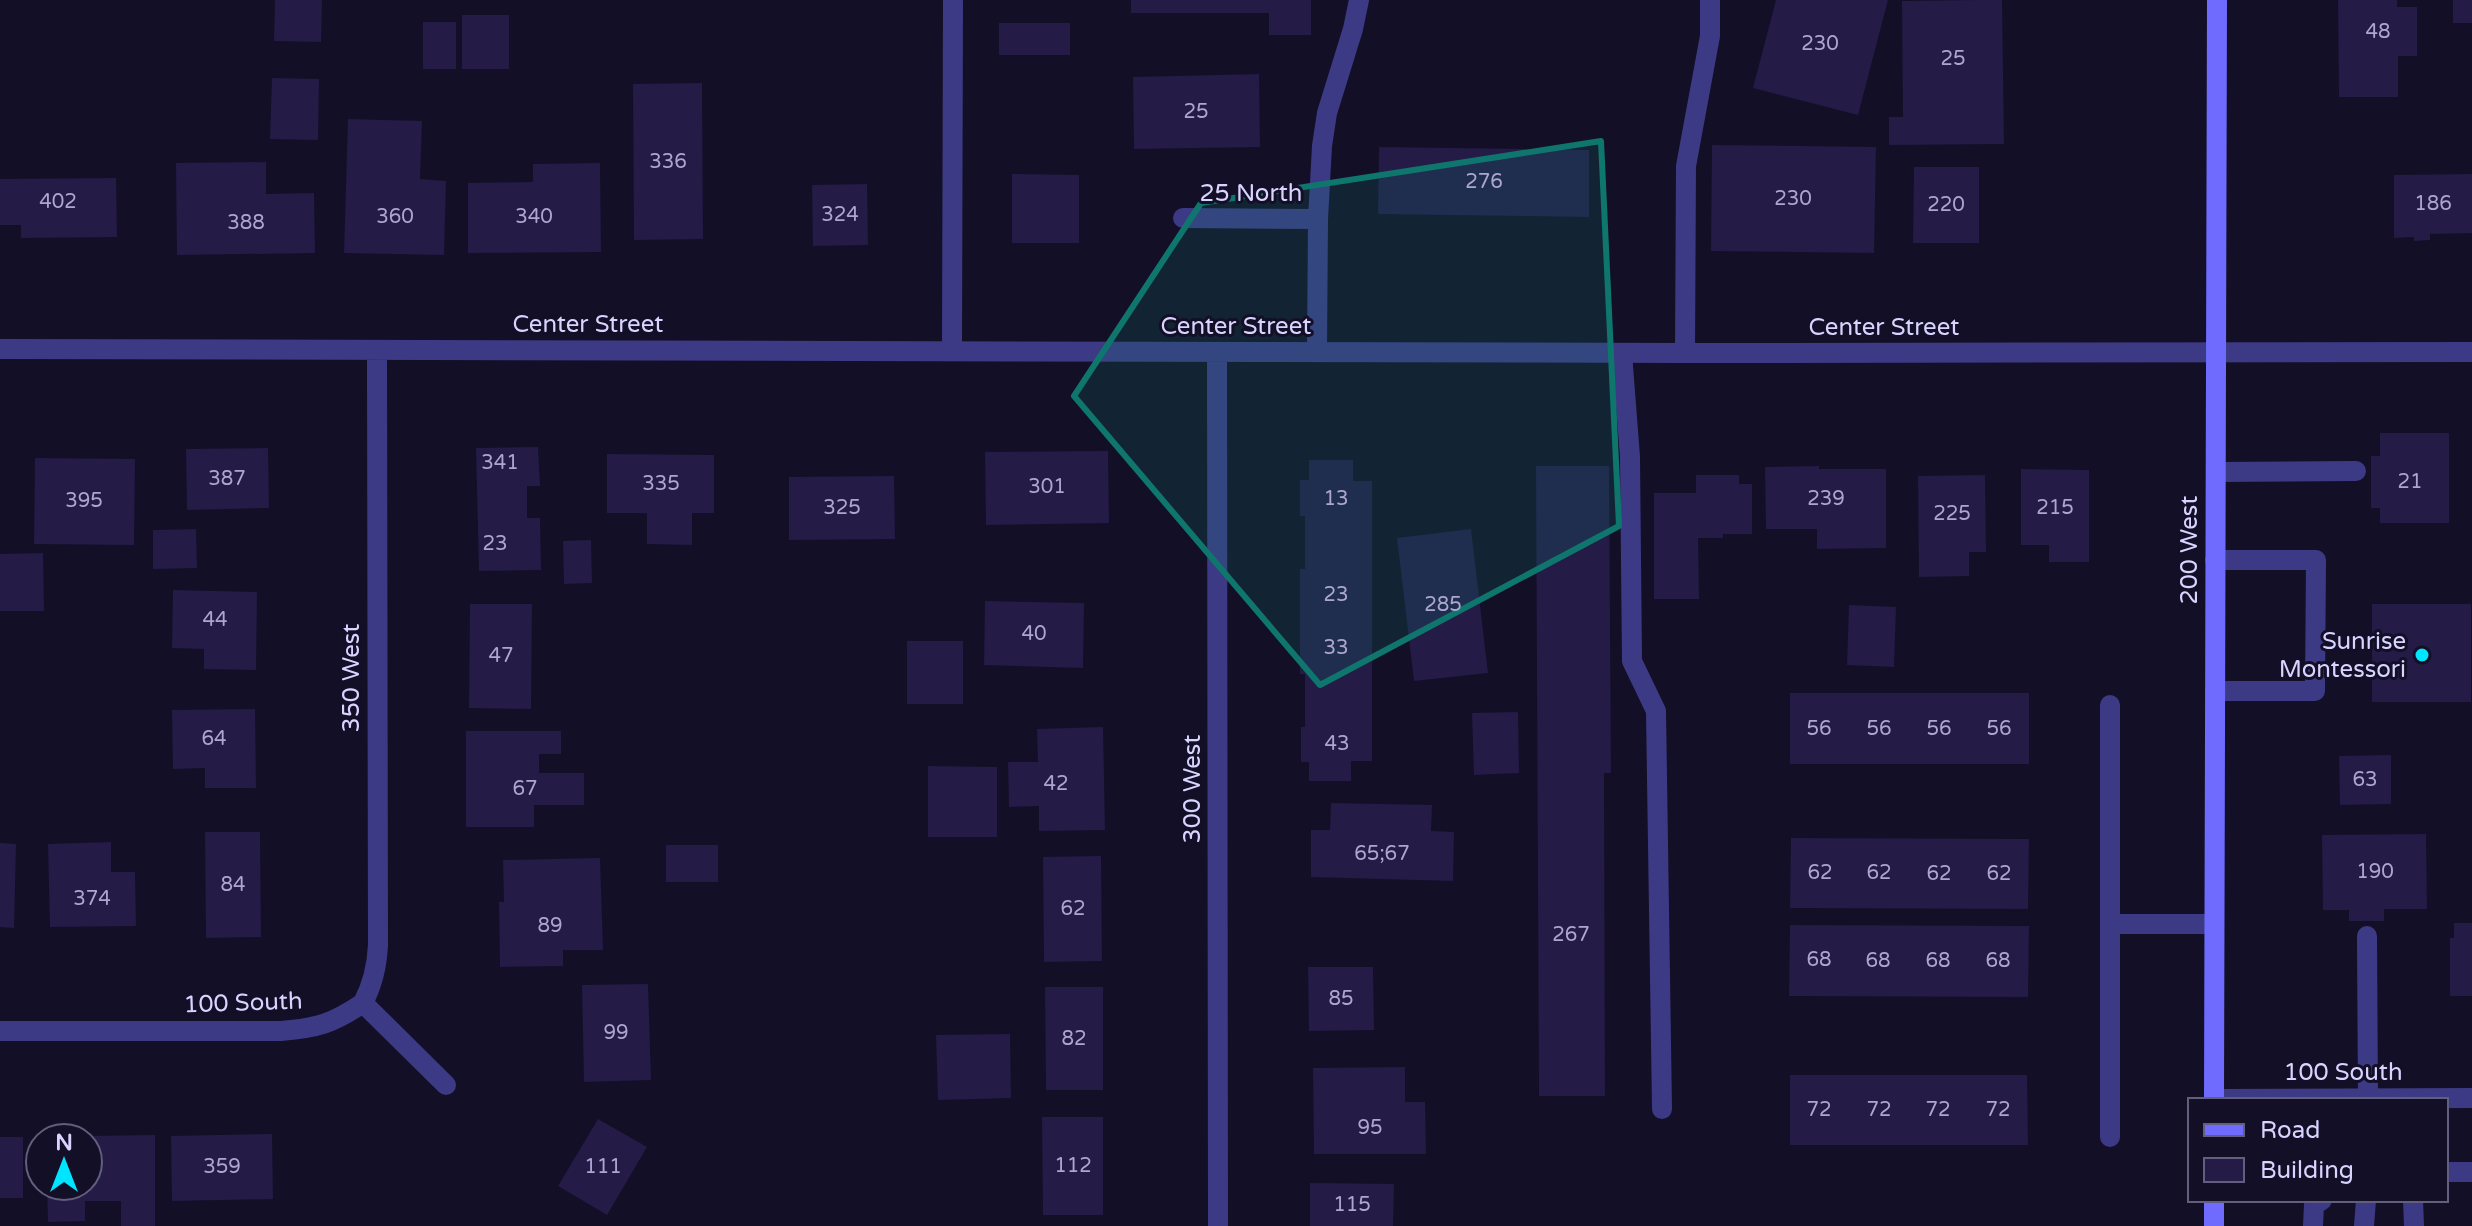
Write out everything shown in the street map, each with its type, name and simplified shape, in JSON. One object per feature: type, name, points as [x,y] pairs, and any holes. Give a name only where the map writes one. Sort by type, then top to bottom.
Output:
[{"type":"main road","name":"200 West","points":[[2214,1098],[2217,0]]},
{"type":"main road","points":[[2214,1202],[2214,1226]]},
{"type":"street","points":[[952,351],[953,0]]},
{"type":"street","points":[[1317,352],[1322,146],[1327,113],[1359,0]]},
{"type":"street","points":[[1685,353],[1686,166],[1710,36],[1710,0]]},
{"type":"street","name":"25 North","points":[[1183,218],[1318,219]]},
{"type":"street","name":"Center Street","points":[[0,349],[2472,352]]},
{"type":"street","name":"350 West","points":[[363,1003],[377,967],[378,945],[377,350]]},
{"type":"street","name":"300 West","points":[[1217,352],[1218,1226]]},
{"type":"street","points":[[1622,353],[1630,457],[1632,661],[1656,711],[1662,1109]]},
{"type":"street","points":[[2216,472],[2356,471]]},
{"type":"street","points":[[2215,560],[2316,560],[2315,691],[2215,691]]},
{"type":"street","points":[[2110,705],[2110,1137]]},
{"type":"street","points":[[2110,924],[2214,924]]},
{"type":"street","points":[[2367,936],[2368,1098]]},
{"type":"street","points":[[363,1003],[446,1085]]},
{"type":"street","name":"100 South","points":[[0,1031],[311,1029],[339,1019],[363,1003]]},
{"type":"street","name":"100 South","points":[[2448,1098],[2472,1098]]},
{"type":"street","points":[[2448,1172],[2472,1172]]},
{"type":"street","points":[[2313,1226],[2314,1205],[2319,1202]]},
{"type":"street","points":[[2364,1226],[2366,1202]]},
{"type":"street","points":[[2413,1202],[2414,1226]]},
{"type":"highlighted area","points":[[1601,141],[1619,526],[1320,685],[1074,396],[1201,203]]},
{"type":"building","points":[[275,0],[322,0],[321,42],[274,41]]},
{"type":"building","points":[[1131,0],[1311,0],[1311,35],[1269,35],[1269,13],[1131,13]]},
{"type":"building","points":[[1776,0],[1888,0],[1858,115],[1753,88]]},
{"type":"building","points":[[2002,0],[2004,144],[1889,145],[1889,117],[1903,117],[1902,1]]},
{"type":"building","points":[[2338,0],[2397,0],[2397,7],[2417,7],[2417,56],[2398,56],[2398,97],[2339,97]]},
{"type":"building","points":[[2453,0],[2472,0],[2472,23],[2453,23]]},
{"type":"building","points":[[462,15],[509,15],[509,69],[462,69]]},
{"type":"building","points":[[423,22],[456,22],[456,69],[423,69]]},
{"type":"building","points":[[999,23],[1070,23],[1070,55],[999,55]]},
{"type":"building","points":[[1259,74],[1260,147],[1134,149],[1133,77]]},
{"type":"building","points":[[272,78],[319,79],[318,140],[270,139]]},
{"type":"building","points":[[702,83],[703,239],[634,240],[633,84]]},
{"type":"building","points":[[348,119],[422,121],[420,179],[446,181],[444,255],[344,253]]},
{"type":"building","points":[[1712,145],[1876,147],[1874,253],[1711,251]]},
{"type":"building","points":[[1379,147],[1589,150],[1589,217],[1378,214]]},
{"type":"building","points":[[266,162],[266,194],[314,193],[315,253],[177,255],[176,163]]},
{"type":"building","points":[[600,163],[601,252],[468,253],[468,183],[533,182],[533,164]]},
{"type":"building","points":[[1914,167],[1979,167],[1979,243],[1913,243]]},
{"type":"building","points":[[1012,174],[1079,175],[1079,243],[1012,243]]},
{"type":"building","points":[[2472,174],[2472,233],[2430,234],[2430,240],[2394,238],[2394,175]]},
{"type":"building","points":[[116,178],[117,237],[21,238],[21,225],[0,225],[0,179]]},
{"type":"building","points":[[867,184],[868,245],[813,246],[812,185]]},
{"type":"building","points":[[2380,433],[2449,433],[2449,523],[2380,523],[2380,508],[2371,508],[2371,456],[2380,456]]},
{"type":"building","points":[[538,447],[540,486],[527,486],[527,518],[540,518],[541,570],[479,571],[476,448]]},
{"type":"building","points":[[268,448],[269,508],[187,510],[186,449]]},
{"type":"building","points":[[1108,451],[1109,523],[986,525],[985,452]]},
{"type":"building","points":[[607,454],[714,455],[714,513],[692,513],[692,545],[647,544],[647,513],[607,513]]},
{"type":"building","points":[[35,458],[135,459],[134,545],[34,544]]},
{"type":"building","points":[[1309,460],[1353,460],[1353,481],[1372,481],[1372,761],[1351,761],[1351,781],[1309,781],[1309,762],[1301,762],[1301,727],[1305,727],[1305,674],[1300,674],[1300,569],[1305,569],[1305,516],[1300,516],[1300,480],[1309,480]]},
{"type":"building","points":[[1536,466],[1609,466],[1611,773],[1604,773],[1605,1096],[1539,1096]]},
{"type":"building","points":[[1819,466],[1819,469],[1886,469],[1886,548],[1817,549],[1817,529],[1766,529],[1765,467]]},
{"type":"building","points":[[2021,469],[2089,470],[2089,562],[2049,562],[2049,545],[2021,545]]},
{"type":"building","points":[[1696,475],[1739,475],[1739,484],[1752,484],[1752,534],[1698,538],[1699,599],[1654,599],[1654,493],[1696,493]]},
{"type":"building","points":[[1985,475],[1986,552],[1969,552],[1969,576],[1919,577],[1918,476]]},
{"type":"building","points":[[894,476],[895,539],[789,540],[789,477]]},
{"type":"building","points":[[196,529],[197,568],[153,569],[153,530]]},
{"type":"building","points":[[1471,529],[1488,673],[1414,681],[1397,538]]},
{"type":"building","points":[[591,540],[592,583],[564,584],[563,541]]},
{"type":"building","points":[[43,553],[44,611],[0,611],[0,554]]},
{"type":"building","points":[[173,590],[257,592],[256,670],[204,669],[204,649],[172,648]]},
{"type":"building","points":[[985,601],[1084,603],[1083,668],[984,665]]},
{"type":"building","points":[[470,604],[532,604],[531,709],[469,708]]},
{"type":"building","name":"Sunrise Montessori","points":[[2372,604],[2471,604],[2471,702],[2372,702]]},
{"type":"building","points":[[1849,605],[1896,607],[1894,667],[1847,665]]},
{"type":"building","points":[[907,641],[963,641],[963,704],[907,704]]},
{"type":"building","points":[[1790,693],[2029,693],[2029,764],[1790,764]]},
{"type":"building","points":[[255,709],[256,788],[205,788],[205,768],[173,769],[172,710]]},
{"type":"building","points":[[1518,712],[1519,773],[1474,775],[1472,713]]},
{"type":"building","points":[[1103,727],[1105,830],[1039,831],[1039,806],[1009,807],[1008,762],[1038,762],[1037,729]]},
{"type":"building","points":[[466,731],[561,731],[561,754],[539,754],[539,773],[584,773],[584,805],[534,805],[534,827],[466,827]]},
{"type":"building","points":[[2391,755],[2391,804],[2340,805],[2339,756]]},
{"type":"building","points":[[928,766],[997,767],[997,837],[928,837]]},
{"type":"building","points":[[1331,803],[1432,805],[1431,831],[1454,832],[1453,881],[1311,877],[1311,830],[1330,830]]},
{"type":"building","points":[[205,832],[260,832],[261,937],[206,938]]},
{"type":"building","points":[[2426,834],[2427,909],[2384,909],[2384,921],[2349,921],[2349,910],[2323,910],[2322,835]]},
{"type":"building","points":[[1791,838],[2029,839],[2028,909],[1790,908]]},
{"type":"building","points":[[111,842],[111,872],[135,872],[136,926],[50,927],[48,844]]},
{"type":"building","points":[[0,843],[16,844],[14,928],[0,927]]},
{"type":"building","points":[[666,845],[718,845],[718,882],[666,882]]},
{"type":"building","points":[[1101,856],[1102,961],[1044,962],[1043,857]]},
{"type":"building","points":[[600,858],[603,950],[563,950],[563,966],[500,967],[499,902],[504,902],[503,860]]},
{"type":"building","points":[[2454,923],[2472,923],[2472,996],[2450,996],[2450,938],[2454,938]]},
{"type":"building","points":[[1790,925],[2029,926],[2028,997],[1789,996]]},
{"type":"building","points":[[1308,967],[1373,967],[1374,1030],[1309,1031]]},
{"type":"building","points":[[648,984],[651,1080],[584,1082],[582,985]]},
{"type":"building","points":[[1045,987],[1103,987],[1103,1090],[1046,1090]]},
{"type":"building","points":[[1010,1034],[1011,1098],[938,1100],[936,1035]]},
{"type":"building","points":[[1405,1067],[1405,1102],[1425,1102],[1426,1154],[1314,1154],[1313,1068]]},
{"type":"building","points":[[1790,1075],[2027,1075],[2028,1145],[1790,1145]]},
{"type":"building","points":[[1042,1117],[1103,1117],[1103,1215],[1043,1215]]},
{"type":"building","points":[[598,1119],[647,1147],[607,1215],[558,1186]]},
{"type":"building","points":[[272,1134],[273,1199],[172,1201],[171,1136]]},
{"type":"building","points":[[155,1135],[155,1226],[121,1226],[121,1201],[104,1201],[104,1136]]},
{"type":"building","points":[[0,1137],[23,1137],[23,1198],[0,1198]]},
{"type":"building","points":[[1310,1183],[1394,1184],[1393,1226],[1310,1226]]},
{"type":"building","points":[[47,1202],[85,1202],[85,1221],[48,1222]]},
{"type":"place","name":"Sunrise Montessori","points":[[2422,655]]}]
